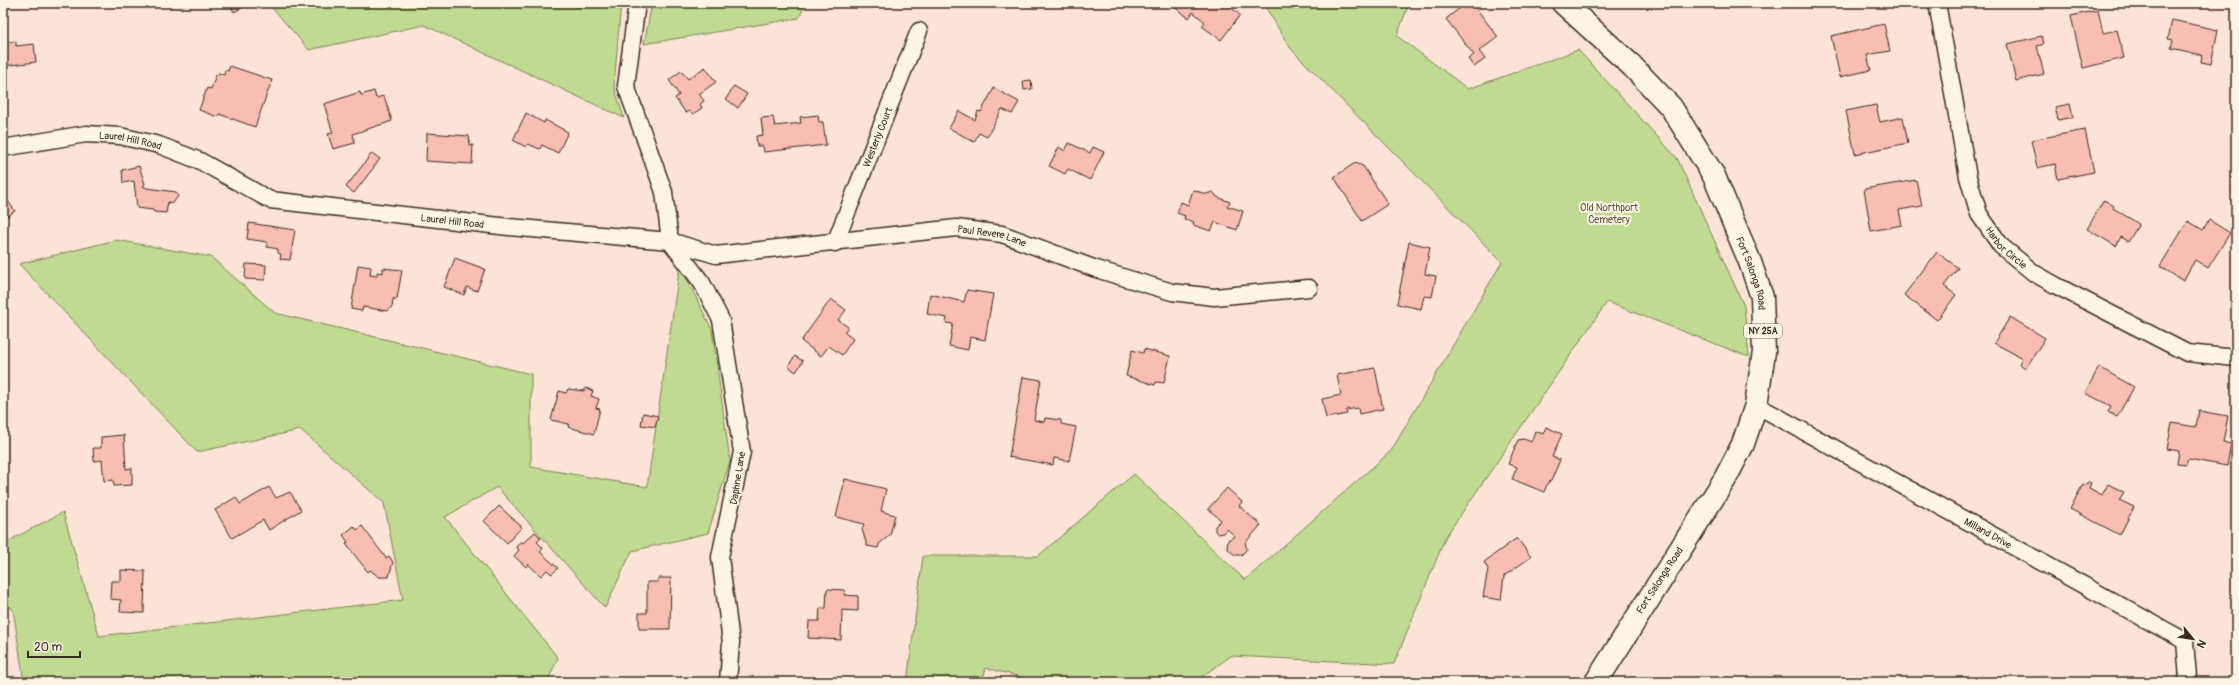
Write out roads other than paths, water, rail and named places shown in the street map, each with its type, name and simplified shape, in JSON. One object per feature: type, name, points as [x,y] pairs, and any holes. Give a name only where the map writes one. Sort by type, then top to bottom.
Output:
[{"type":"main road","name":"Fort Salonga Road","points":[[1563,3],[1632,66],[1671,107],[1714,176],[1750,262],[1762,297],[1764,352],[1756,405],[1743,444],[1725,479],[1596,682]]},
{"type":"street","points":[[637,3],[626,86],[664,192],[670,241]]},
{"type":"street","name":"Harbor Circle","points":[[1937,3],[1968,177],[1979,214],[2002,246],[2034,273],[2187,353],[2236,358]]},
{"type":"street","name":"Westerly Court","points":[[835,243],[919,32]]},
{"type":"street","name":"Laurel Hill Road","points":[[3,148],[86,134],[120,136],[159,145],[200,161],[270,200],[509,227],[670,241]]},
{"type":"street","name":"Paul Revere Lane","points":[[670,241],[716,254],[835,243],[956,228],[1002,234],[1096,269],[1172,292],[1214,297],[1308,288]]},
{"type":"street","name":"Daphne Lane","points":[[670,241],[702,283],[721,320],[742,452],[720,557],[731,642],[728,682]]},
{"type":"street","name":"Milland Drive","points":[[1756,405],[2185,641],[2188,677],[2185,682]]},
{"type":"park label","name":"Old Northport Cemetery","points":[[1609,212]]}]
